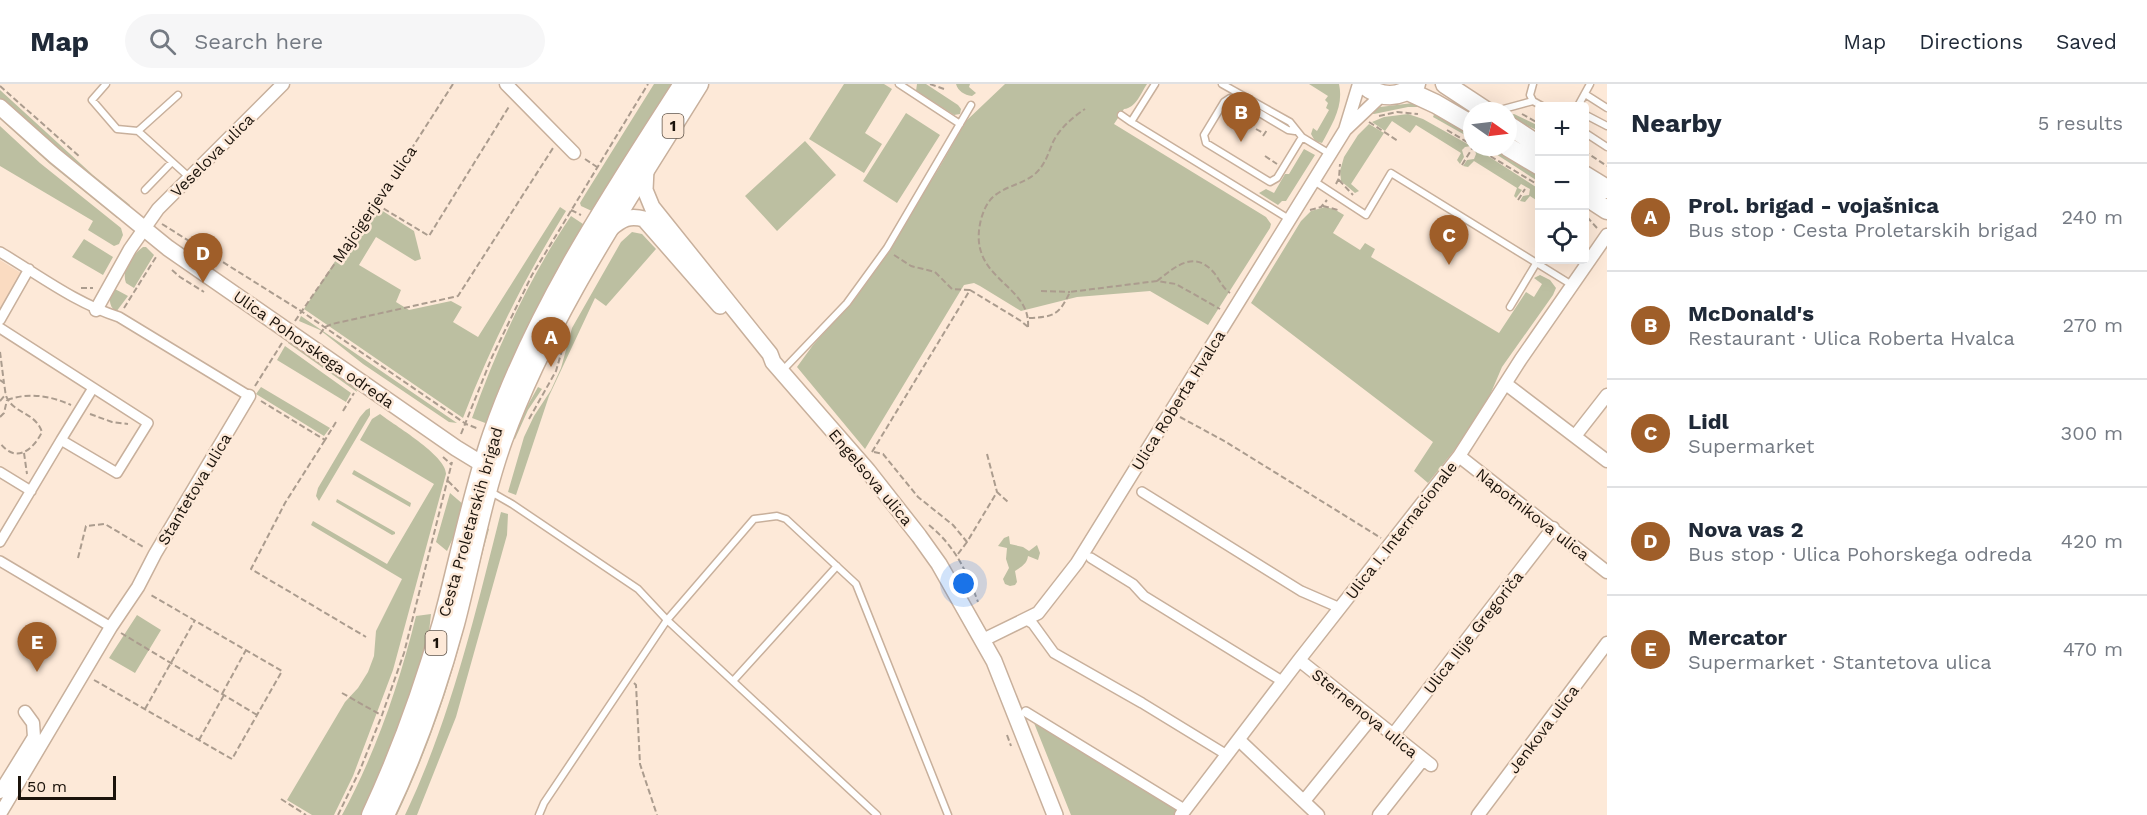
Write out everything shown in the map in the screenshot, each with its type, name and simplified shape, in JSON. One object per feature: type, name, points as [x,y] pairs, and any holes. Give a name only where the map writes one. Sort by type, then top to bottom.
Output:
[{"type":"main road","name":"Cesta Proletarskih brigad","points":[[385,815],[419,739],[454,626],[488,468],[492,434],[519,368],[560,282],[611,196],[683,84]]},
{"type":"main road","name":"Cesta Proletarskih brigad","points":[[488,468],[503,440],[545,341],[574,287],[699,84]]},
{"type":"main road","points":[[1361,84],[1372,92],[1382,95],[1396,96],[1412,88],[1463,120]]},
{"type":"main road","points":[[1445,84],[1472,102]]},
{"type":"main road","points":[[1517,122],[1535,142]]},
{"type":"main road","points":[[1517,153],[1535,164]]},
{"type":"main road","points":[[1589,178],[1607,189]]},
{"type":"main road","points":[[1589,198],[1607,210]]},
{"type":"main road","name":"Cesta Proletarskih brigad","points":[[371,815],[394,764],[422,690],[483,488]]},
{"type":"street","name":"Veselova ulica","points":[[144,229],[158,209],[283,84]]},
{"type":"street","points":[[506,84],[574,153]]},
{"type":"street","points":[[1345,130],[1361,84]]},
{"type":"street","points":[[1345,130],[1382,95]]},
{"type":"street","name":"Ulica Pohorskega odreda","points":[[0,107],[55,156],[178,255],[488,468]]},
{"type":"street","name":"Ulica Roberta Hvalca","points":[[983,640],[1038,613],[1077,563],[1345,130]]},
{"type":"street","name":"Engelsova ulica","points":[[646,169],[645,190],[652,207],[770,354],[777,367],[868,471],[939,564],[1000,674],[1055,815]]},
{"type":"street","points":[[609,230],[622,219],[634,216],[644,219],[765,357],[777,367]]},
{"type":"street","points":[[96,310],[130,249],[144,229]]},
{"type":"street","name":"Ulica I. Internacionale","points":[[1184,812],[1282,681],[1459,456],[1521,359],[1607,235]]},
{"type":"street","points":[[0,252],[96,310],[119,317],[249,396]]},
{"type":"street","points":[[0,320],[29,269]]},
{"type":"street","points":[[0,328],[148,423],[117,473],[61,440]]},
{"type":"street","points":[[1506,384],[1607,461]]},
{"type":"street","points":[[0,542],[93,388]]},
{"type":"street","points":[[1575,436],[1607,395]]},
{"type":"street","name":"Stantetova ulica","points":[[0,814],[111,627],[138,587],[155,554],[249,396]]},
{"type":"street","name":"Napotnikova ulica","points":[[1459,456],[1607,572]]},
{"type":"street","points":[[0,472],[31,491]]},
{"type":"street","points":[[1142,492],[1300,591],[1340,608]]},
{"type":"street","name":"Ulica Ilije Gregoriča","points":[[1393,735],[1553,528]]},
{"type":"street","points":[[1091,558],[1133,584],[1144,596],[1282,681]]},
{"type":"street","points":[[0,561],[111,627]]},
{"type":"street","points":[[1025,619],[1033,624],[1054,653],[1227,755]]},
{"type":"street","name":"Jenkova ulica","points":[[1478,815],[1607,643]]},
{"type":"street","name":"Sternenova ulica","points":[[1299,660],[1427,762],[1379,815]]},
{"type":"street","points":[[0,792],[34,737],[33,723],[26,712]]},
{"type":"street","points":[[1026,712],[1184,812]]},
{"type":"street","points":[[1304,801],[1371,718]]},
{"type":"street","points":[[1239,740],[1318,815]]},
{"type":"lane","points":[[106,84],[92,100],[117,129],[138,131],[189,177]]},
{"type":"lane","points":[[899,84],[960,124]]},
{"type":"lane","points":[[1131,122],[1155,84]]},
{"type":"lane","points":[[1517,105],[1533,101],[1530,94],[1533,84]]},
{"type":"lane","points":[[1580,102],[1590,84]]},
{"type":"lane","points":[[1225,86],[1290,122],[1302,137],[1330,154]]},
{"type":"lane","points":[[1585,94],[1607,108]]},
{"type":"lane","points":[[138,131],[178,95]]},
{"type":"lane","points":[[1295,130],[1288,130],[1238,100],[1230,98],[1224,102],[1204,135],[1204,139],[1206,143],[1270,182],[1277,178],[1302,137]]},
{"type":"lane","points":[[777,367],[847,303],[886,248],[971,105]]},
{"type":"lane","points":[[1121,115],[1290,220]]},
{"type":"lane","points":[[1589,117],[1607,126]]},
{"type":"lane","points":[[1589,135],[1607,147]]},
{"type":"lane","points":[[145,190],[172,162]]},
{"type":"lane","points":[[1314,181],[1366,214],[1391,173],[1535,261]]},
{"type":"lane","points":[[1510,307],[1536,264]]},
{"type":"lane","points":[[1540,264],[1572,285]]},
{"type":"lane","points":[[483,488],[512,504],[638,589],[667,620],[877,815]]},
{"type":"lane","points":[[539,815],[544,803],[667,620],[754,519],[777,516],[786,519],[856,584],[948,815]]},
{"type":"lane","points":[[733,681],[837,566]]},
{"type":"path","name":"Majcigerjeva ulica","points":[[295,324],[301,311],[376,204],[453,84]]},
{"type":"path","points":[[462,430],[492,357],[532,275],[648,84]]},
{"type":"path","points":[[930,84],[944,89]]},
{"type":"path","points":[[0,86],[79,156]]},
{"type":"path","points":[[376,204],[429,236],[517,95]]},
{"type":"path","points":[[886,248],[911,267],[935,272],[952,288],[970,290],[1028,327],[1029,318],[1018,298],[994,275],[984,261],[979,240],[982,215],[994,196],[1033,176],[1040,169],[1058,134],[1072,119],[1086,109]]},
{"type":"path","points":[[1378,116],[1397,112],[1422,115]]},
{"type":"path","points":[[1364,118],[1398,141]]},
{"type":"path","points":[[1517,120],[1535,123]]},
{"type":"path","points":[[1256,129],[1263,135],[1270,124]]},
{"type":"path","points":[[1445,129],[1463,140]]},
{"type":"path","points":[[320,334],[332,324],[458,296],[557,142]]},
{"type":"path","points":[[1589,154],[1607,165]]},
{"type":"path","points":[[1265,156],[1279,165]]},
{"type":"path","points":[[1461,165],[1467,156]]},
{"type":"path","points":[[1490,156],[1535,184]]},
{"type":"path","points":[[1518,200],[1525,189]]},
{"type":"path","points":[[1305,214],[1324,204]]},
{"type":"path","points":[[571,210],[589,219]]},
{"type":"path","points":[[1589,218],[1592,225]]},
{"type":"path","points":[[159,221],[326,327],[466,424],[483,430]]},
{"type":"path","points":[[119,317],[158,255]]},
{"type":"path","points":[[1157,281],[1181,263],[1196,261],[1210,268],[1222,286],[1240,299]]},
{"type":"path","points":[[1041,291],[1070,292],[1157,281],[1176,284],[1231,314]]},
{"type":"path","points":[[866,459],[970,290]]},
{"type":"path","points":[[1029,318],[1052,316],[1060,311],[1070,292]]},
{"type":"path","points":[[529,420],[556,371],[566,337]]},
{"type":"path","points":[[261,376],[286,338]]},
{"type":"path","points":[[0,352],[7,400],[4,413],[0,417]]},
{"type":"path","points":[[0,380],[4,383]]},
{"type":"path","points":[[343,411],[355,393]]},
{"type":"path","points":[[0,401],[6,394]]},
{"type":"path","points":[[7,400],[48,396],[112,422],[148,423]]},
{"type":"path","points":[[249,396],[260,400],[325,440]]},
{"type":"path","points":[[0,443],[10,452],[24,453],[32,448],[42,432],[39,424],[33,418],[7,400]]},
{"type":"path","points":[[1178,416],[1226,442],[1390,544]]},
{"type":"path","points":[[336,422],[285,503],[251,569],[366,638]]},
{"type":"path","points":[[872,452],[882,454],[918,497],[953,525],[967,542]]},
{"type":"path","points":[[24,453],[31,491]]},
{"type":"path","points":[[987,454],[997,492],[1009,503]]},
{"type":"path","points":[[338,815],[360,770],[404,653],[452,465]]},
{"type":"path","points":[[448,482],[460,493]]},
{"type":"path","points":[[957,556],[997,492]]},
{"type":"path","points":[[78,558],[86,526],[105,524],[155,554]]},
{"type":"path","points":[[84,674],[232,759],[282,671],[138,587]]},
{"type":"path","points":[[145,709],[195,620]]},
{"type":"path","points":[[111,627],[257,715]]},
{"type":"path","points":[[199,740],[246,650]]},
{"type":"path","points":[[628,676],[636,685],[640,764],[657,815]]},
{"type":"path","points":[[342,693],[382,715]]},
{"type":"path","points":[[1005,729],[1012,748]]},
{"type":"path","points":[[282,799],[306,815]]},
{"type":"shaded area","points":[[0,260],[26,276],[0,320]]},
{"type":"green space","points":[[654,84],[675,84],[594,212],[581,206],[580,203]]},
{"type":"green space","points":[[844,84],[884,84],[892,89],[865,133],[882,144],[864,173],[809,139]]},
{"type":"green space","points":[[917,84],[926,84],[958,105],[961,109],[960,114],[954,115],[916,91]]},
{"type":"green space","points":[[956,84],[970,84],[969,87],[976,93],[972,96],[964,94]]},
{"type":"green space","points":[[1005,84],[1147,84],[1135,103],[1124,109],[1114,124],[1266,217],[1271,224],[1270,228],[1208,325],[1150,291],[1077,297],[1021,311],[974,283],[964,285],[865,449],[797,367],[813,345],[857,296],[877,268],[966,121]]},
{"type":"green space","points":[[1309,84],[1339,84],[1338,107],[1322,143],[1315,141],[1311,134],[1313,128],[1317,131],[1329,110],[1326,108],[1328,103],[1325,100],[1328,96]]},
{"type":"green space","points":[[0,90],[93,175],[130,205],[130,207],[0,98]]},
{"type":"green space","points":[[1413,103],[1424,107],[1369,113],[1380,107]]},
{"type":"green space","points":[[1435,112],[1463,128],[1463,134],[1433,117]]},
{"type":"green space","points":[[906,113],[940,135],[897,203],[863,181]]},
{"type":"green space","points":[[1408,114],[1423,119],[1463,142],[1464,157],[1460,164],[1457,160],[1461,153],[1416,125],[1410,133],[1392,121],[1385,131],[1372,122],[1384,117]]},
{"type":"green space","points":[[1517,115],[1535,124],[1535,129],[1517,121]]},
{"type":"green space","points":[[0,116],[118,216],[117,218],[50,164],[0,119]]},
{"type":"green space","points":[[1369,124],[1384,133],[1351,184],[1359,191],[1355,193],[1341,181],[1340,171],[1344,157],[1358,135]]},
{"type":"green space","points":[[0,126],[40,163],[121,228],[123,235],[119,244],[114,246],[88,230],[93,221],[0,166]]},
{"type":"green space","points":[[805,141],[836,175],[777,231],[745,196]]},
{"type":"green space","points":[[1304,149],[1315,155],[1286,201],[1278,205],[1259,193],[1266,189],[1274,193]]},
{"type":"green space","points":[[1475,156],[1488,156],[1535,186],[1535,199],[1530,196],[1525,202],[1520,201],[1523,196],[1529,195],[1530,189],[1521,184],[1518,188],[1522,190],[1516,198],[1514,196],[1517,188],[1474,161],[1468,167],[1463,166],[1467,160],[1474,159]]},
{"type":"green space","points":[[1499,156],[1512,156],[1535,171],[1535,179]]},
{"type":"green space","points":[[371,206],[414,231],[421,259],[415,261],[376,237],[359,265],[401,290],[396,302],[409,310],[451,301],[462,307],[453,322],[478,337],[560,207],[566,211],[510,312],[463,418],[304,309]]},
{"type":"green space","points":[[1325,207],[1344,215],[1333,233],[1360,250],[1365,243],[1375,249],[1371,257],[1499,333],[1526,292],[1534,297],[1542,284],[1534,278],[1540,275],[1550,280],[1556,288],[1502,367],[1484,409],[1428,483],[1414,471],[1433,442],[1251,303],[1301,221],[1311,211]]},
{"type":"green space","points":[[571,216],[586,226],[488,424],[472,418],[515,314],[541,264]]},
{"type":"green space","points":[[632,232],[642,234],[656,249],[606,306],[595,298],[549,396],[516,495],[508,492],[524,437],[561,368],[572,328],[621,242]]},
{"type":"green space","points":[[84,239],[113,257],[103,275],[72,257]]},
{"type":"green space","points":[[143,247],[154,255],[134,288],[126,283],[126,268],[131,258]]},
{"type":"green space","points":[[115,289],[128,296],[116,312],[111,307],[110,300]]},
{"type":"green space","points":[[301,316],[457,423],[449,422],[363,364],[320,330],[299,321]]},
{"type":"green space","points":[[289,340],[356,389],[357,392],[288,343]]},
{"type":"green space","points":[[285,346],[351,393],[346,402],[277,360]]},
{"type":"green space","points":[[261,387],[330,428],[324,436],[256,394]]},
{"type":"green space","points":[[538,387],[542,389],[528,410],[515,439],[512,438],[519,421]]},
{"type":"green space","points":[[370,408],[370,415],[319,501],[316,496],[318,488],[360,417]]},
{"type":"green space","points":[[380,414],[429,450],[444,467],[446,474],[393,670],[353,776],[334,815],[312,815],[287,800],[345,702],[368,672],[374,656],[376,631],[402,579],[311,525],[313,521],[387,564],[434,484],[360,440],[372,419]]},
{"type":"green space","points":[[354,470],[411,503],[410,507],[352,474]]},
{"type":"green space","points":[[450,493],[464,505],[460,523],[447,551],[436,542]]},
{"type":"green space","points":[[337,499],[395,534],[392,535],[336,502]]},
{"type":"green space","points":[[501,512],[508,514],[507,535],[456,717],[417,815],[405,815],[449,704]]},
{"type":"green space","points":[[485,528],[489,529],[447,687],[413,779],[397,815],[392,815]]},
{"type":"green space","points":[[1009,536],[1010,544],[1029,551],[1037,545],[1040,553],[1038,560],[1028,556],[1025,563],[1015,571],[1017,582],[1010,586],[1005,584],[1003,579],[1009,568],[1006,559],[1007,548],[998,546],[1004,538]]},
{"type":"green space","points":[[431,614],[427,650],[416,687],[364,815],[342,815],[376,743],[402,667],[416,616]]},
{"type":"green space","points":[[137,615],[161,630],[135,673],[109,658]]},
{"type":"green space","points":[[1032,718],[1179,808],[1174,815],[1071,815]]},
{"type":"place","name":"McDonald's","points":[[1241,142]]},
{"type":"place","name":"Lidl","points":[[1449,265]]},
{"type":"place","name":"Nova vas 2","points":[[203,283]]},
{"type":"place","name":"Prol. brigad - vojašnica","points":[[551,367]]},
{"type":"place","name":"Mercator","points":[[37,672]]}]
